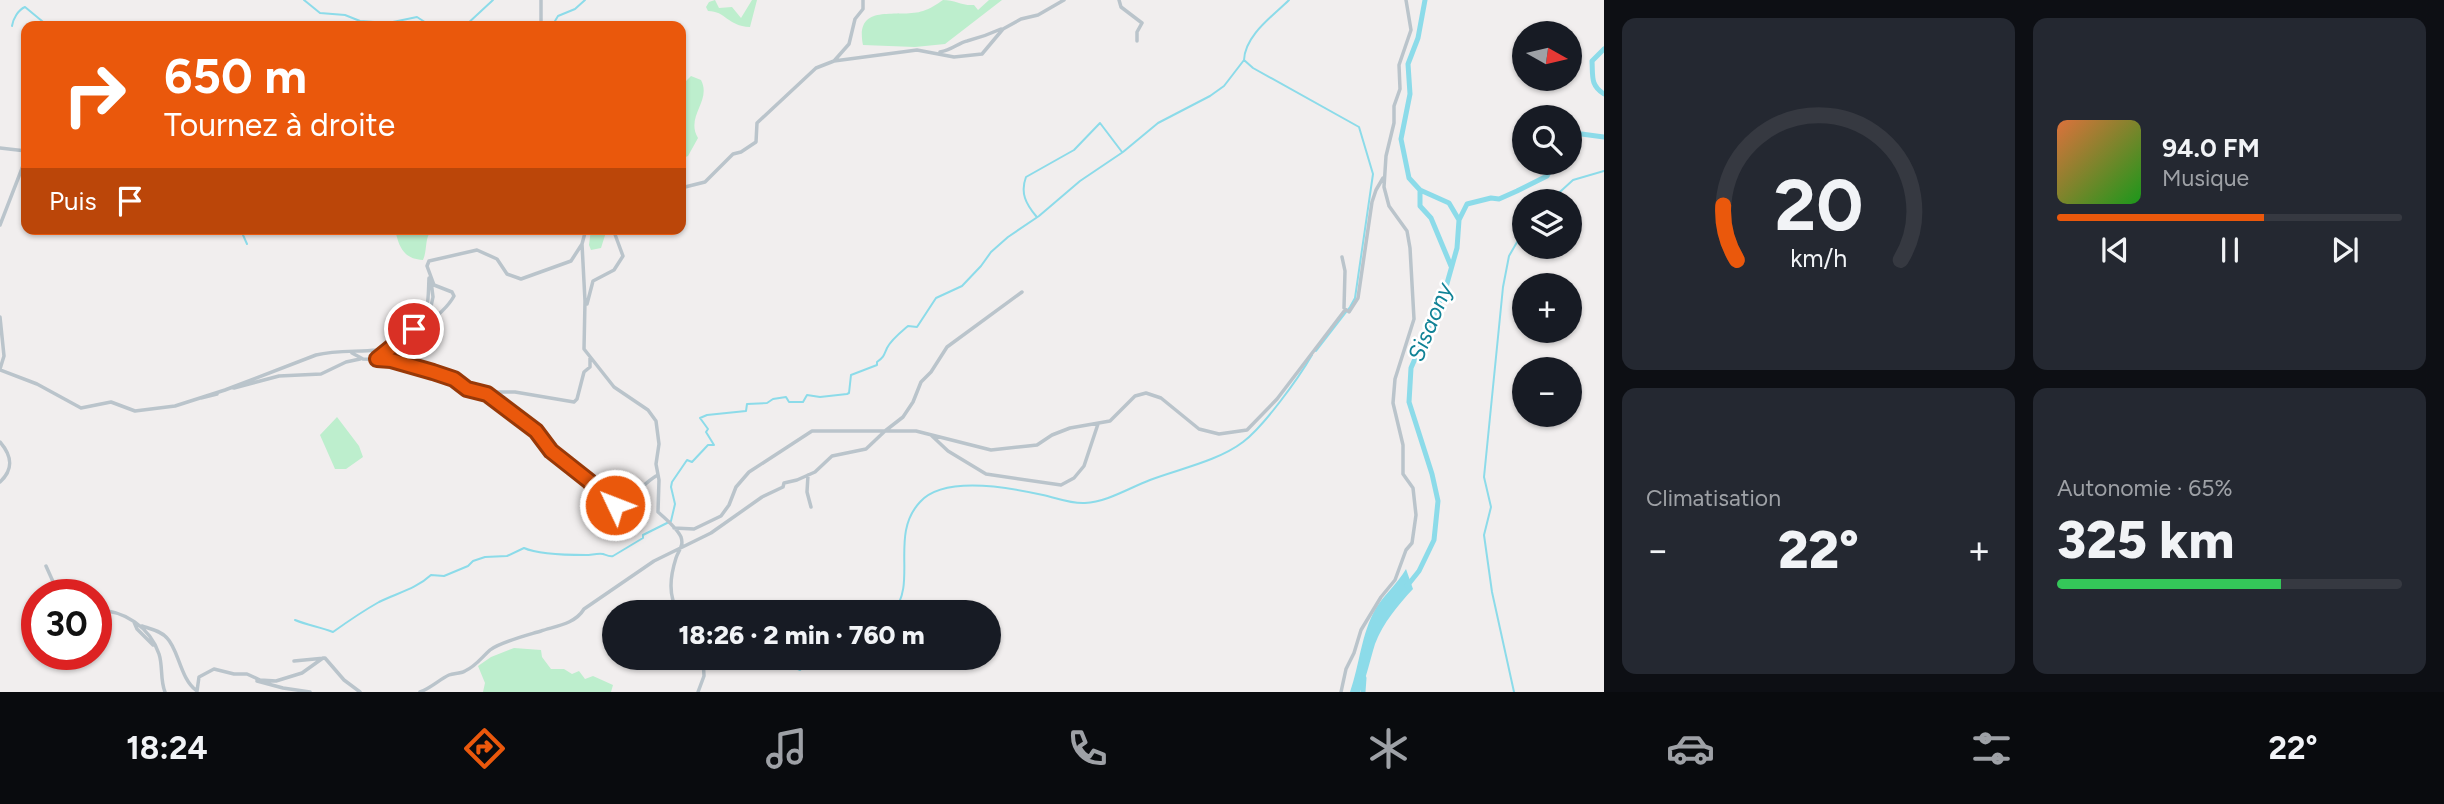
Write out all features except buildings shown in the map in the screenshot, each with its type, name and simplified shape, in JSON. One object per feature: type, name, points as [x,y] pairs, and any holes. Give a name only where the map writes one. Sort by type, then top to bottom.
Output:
[{"type":"street","points":[[541,0],[541,21]]},
{"type":"street","points":[[834,61],[849,44],[855,19],[863,9],[863,0]]},
{"type":"street","points":[[935,53],[951,50],[964,41],[980,38],[1021,19],[1038,15],[1064,0]]},
{"type":"street","points":[[1119,0],[1121,7],[1142,23],[1137,32],[1137,41]]},
{"type":"street","points":[[1341,692],[1346,669],[1361,630],[1395,580],[1406,550],[1412,543],[1416,515],[1413,488],[1403,474],[1403,445],[1393,403],[1395,379],[1414,319],[1410,248],[1407,231],[1389,206],[1384,187],[1394,106],[1400,89],[1399,65],[1411,30],[1406,0]]},
{"type":"street","points":[[686,187],[705,182],[733,154],[756,142],[757,123],[816,68],[834,61],[917,50],[954,57],[982,54],[1003,29]]},
{"type":"street","points":[[0,148],[21,150]]},
{"type":"street","points":[[0,225],[21,171]]},
{"type":"street","points":[[671,524],[694,529],[721,516],[736,487],[750,471],[812,431],[906,430],[986,449],[1001,450],[1037,445],[1070,428],[1110,421],[1135,396],[1146,393],[1161,398],[1199,429],[1219,434],[1247,430],[1277,399],[1358,299],[1373,202],[1384,176]]},
{"type":"street","points":[[584,235],[582,244],[583,346],[614,387],[648,410],[656,421],[659,451],[656,476],[659,481],[658,512],[680,533],[683,543],[676,556],[671,584],[672,600]]},
{"type":"street","points":[[584,316],[593,281],[614,270],[623,256],[615,235]]},
{"type":"street","points":[[427,323],[433,297],[429,261],[477,250],[497,259],[504,271],[512,277],[527,277],[571,261],[582,244]]},
{"type":"street","points":[[1342,257],[1347,311]]},
{"type":"street","points":[[0,317],[4,356],[0,370],[37,384],[81,408],[111,402],[135,411],[160,409],[226,389],[316,355],[382,349],[427,323],[444,309],[454,296],[447,289],[436,287],[430,277]]},
{"type":"street","points":[[411,333],[422,321],[427,309],[430,277]]},
{"type":"street","points":[[420,692],[437,685],[447,676],[472,668],[485,658],[489,651],[499,646],[556,628],[577,617],[584,609],[654,561],[681,549],[783,487],[784,483],[808,475],[832,456],[866,449],[877,436],[902,417],[913,402],[921,382],[947,347],[1023,292]]},
{"type":"street","points":[[377,359],[402,338]]},
{"type":"street","points":[[350,352],[363,359]]},
{"type":"street","points":[[226,389],[244,387],[279,376],[321,374],[345,362],[377,359],[391,360],[433,372],[485,393],[515,392],[574,402],[584,372],[590,367],[589,357]]},
{"type":"street","points":[[458,382],[467,389],[487,394],[527,424],[541,436],[551,451],[589,481],[610,504],[615,505],[629,497],[656,476]]},
{"type":"street","points":[[930,434],[948,451],[986,474],[1061,485],[1074,478],[1084,466],[1098,424]]},
{"type":"street","points":[[0,442],[6,449],[10,463],[10,470],[0,482]]},
{"type":"street","points":[[808,475],[807,492],[811,507]]},
{"type":"street","points":[[46,566],[52,579]]},
{"type":"street","points":[[112,612],[133,620],[154,646],[159,655],[165,692]]},
{"type":"street","points":[[133,620],[137,629],[154,646]]},
{"type":"street","points":[[139,625],[159,632],[170,641],[178,662],[198,691]]},
{"type":"street","points":[[254,679],[280,680],[302,673],[323,658]]},
{"type":"street","points":[[294,661],[323,658],[360,692]]},
{"type":"street","points":[[198,691],[199,677],[214,668],[234,674],[247,674],[274,686],[310,692]]},
{"type":"street","points":[[698,692],[704,670]]},
{"type":"green space","points":[[715,0],[719,8],[732,7],[741,18],[752,0],[757,0],[750,27],[736,24],[719,13],[708,11],[706,7],[709,2]]},
{"type":"green space","points":[[943,0],[974,5],[978,10],[989,0],[1002,0],[945,44],[915,47],[863,45],[862,31],[865,22],[872,17],[923,11]]},
{"type":"green space","points":[[691,76],[701,80],[703,95],[695,123],[698,138],[686,157],[686,81]]},
{"type":"green space","points":[[396,235],[429,235],[423,260],[412,258],[402,249]]},
{"type":"green space","points":[[590,235],[605,235],[601,248],[591,250]]},
{"type":"green space","points":[[337,417],[359,446],[363,457],[346,469],[335,469],[320,435]]},
{"type":"green space","points":[[514,648],[541,650],[542,657],[551,669],[564,669],[572,674],[579,671],[585,679],[593,676],[613,685],[611,692],[483,692],[485,683],[478,666],[491,657]]},
{"type":"water","points":[[1406,569],[1413,589],[1391,615],[1378,636],[1360,692],[1350,692],[1371,618]]},
{"type":"waterway","points":[[304,0],[320,13],[345,15],[360,21]]},
{"type":"waterway","points":[[470,21],[493,0]]},
{"type":"waterway","points":[[555,21],[558,16],[575,9],[585,0]]},
{"type":"waterway","points":[[1289,0],[1254,34],[1244,60],[1253,68],[1359,127],[1373,174],[1355,298],[1316,351]]},
{"type":"waterway","name":"Sisaony","points":[[1407,586],[1419,571],[1434,540],[1438,501],[1409,402],[1411,368],[1446,287],[1457,248],[1459,220],[1449,203],[1420,190],[1409,178],[1401,139],[1410,94],[1408,64],[1418,38],[1425,0]]},
{"type":"waterway","points":[[12,26],[16,15],[25,7],[42,21]]},
{"type":"waterway","points":[[398,21],[417,17],[423,21]]},
{"type":"waterway","points":[[1604,49],[1592,61],[1594,84],[1604,94]]},
{"type":"waterway","points":[[295,620],[333,632],[373,605],[413,587],[431,575],[444,576],[468,566],[473,561],[485,557],[507,556],[524,548],[554,554],[613,556],[643,538],[643,535],[671,521],[675,504],[672,482],[687,460],[692,462],[708,445],[714,445],[700,418],[746,411],[747,404],[767,403],[773,399],[786,397],[789,402],[803,402],[807,395],[820,397],[849,393],[851,375],[877,365],[896,336],[908,326],[917,327],[936,298],[962,286],[991,252],[1008,237],[1158,123],[1224,86],[1244,60]]},
{"type":"waterway","points":[[1036,216],[1025,198],[1026,177],[1074,150],[1100,123],[1122,152]]},
{"type":"waterway","points":[[1582,134],[1604,137]]},
{"type":"waterway","points":[[1563,189],[1573,180],[1604,171]]},
{"type":"waterway","points":[[1459,220],[1467,204],[1491,198],[1499,199],[1548,175]]},
{"type":"waterway","points":[[1420,190],[1420,206],[1431,218],[1451,266]]},
{"type":"waterway","points":[[243,235],[247,244]]},
{"type":"waterway","points":[[1512,251],[1503,287],[1484,477],[1491,507],[1484,535],[1492,592],[1514,692]]},
{"type":"waterway","points":[[900,600],[906,529],[920,502],[931,494],[961,486],[979,486],[1014,489],[1080,503],[1110,497],[1210,459],[1243,442],[1280,402],[1312,355]]},
{"type":"waterway","name":"Sisaony","points":[[1363,692],[1364,678]]},
{"type":"route","points":[[414,329],[377,359],[391,360],[433,372],[454,379],[467,389],[487,394],[536,431],[551,451],[599,490],[607,502],[615,505]]}]
